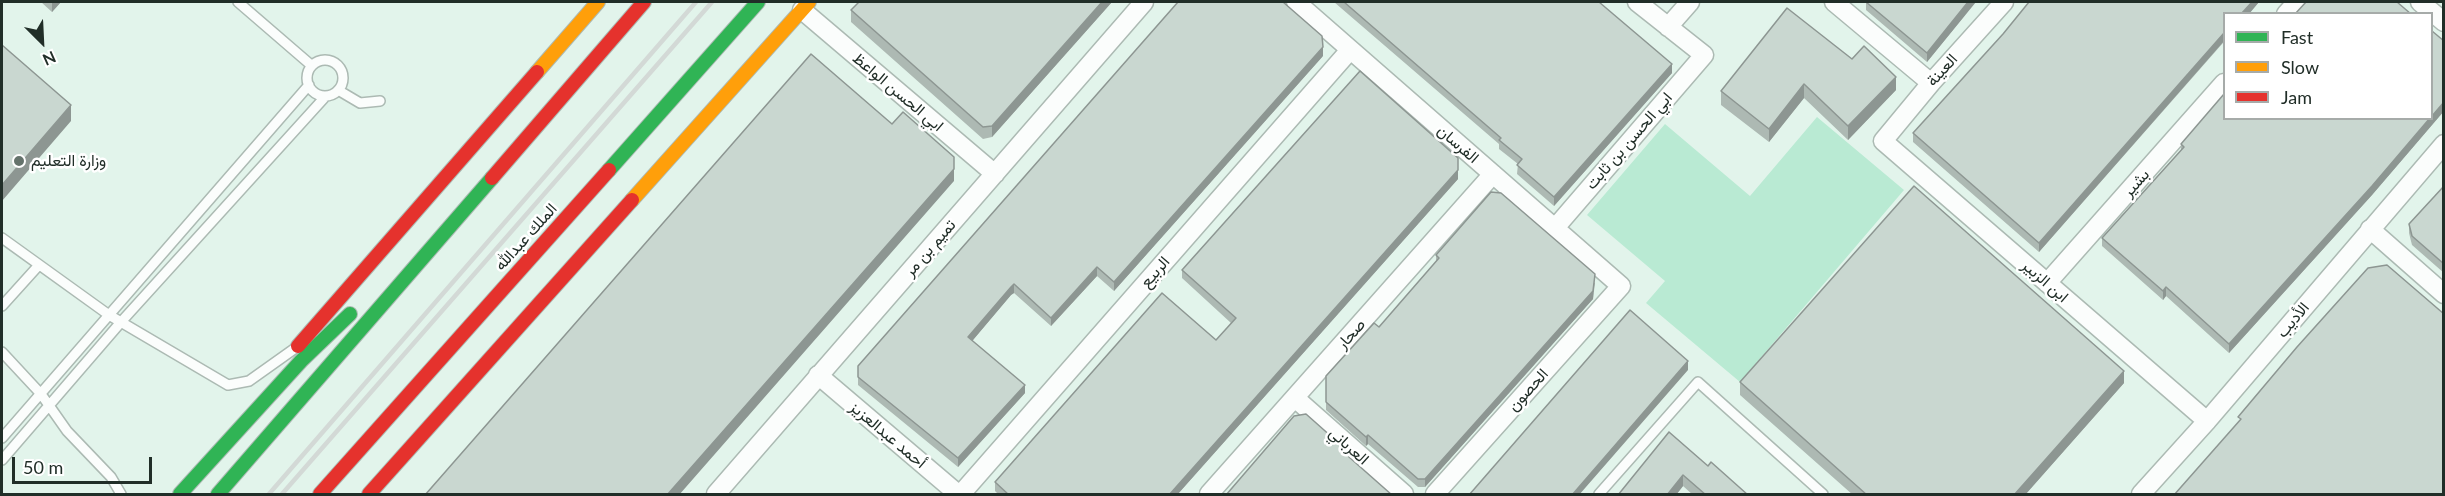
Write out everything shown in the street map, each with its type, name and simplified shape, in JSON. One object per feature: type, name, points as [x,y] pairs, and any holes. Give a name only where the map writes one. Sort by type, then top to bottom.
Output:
[{"type":"main road","points":[[174,495],[299,345],[598,2]]},
{"type":"main road","points":[[218,495],[644,2]]},
{"type":"main road","name":"الملك عبدالله","points":[[320,495],[758,2]]},
{"type":"main road","points":[[369,495],[805,6]]},
{"type":"main road","points":[[452,345],[762,19]]},
{"type":"main road","points":[[385,279],[520,147]]},
{"type":"main road","points":[[180,495],[302,362],[360,304]]},
{"type":"street","name":"تميم بن مر","points":[[716,495],[1144,2]]},
{"type":"street","name":"الفرسان","points":[[1296,2],[1621,286]]},
{"type":"street","points":[[1637,2],[1668,27],[1690,2]]},
{"type":"street","name":"العينة","points":[[1883,141],[1930,83],[2004,2]]},
{"type":"street","points":[[2420,2],[2432,12]]},
{"type":"street","points":[[1839,3],[1930,83]]},
{"type":"street","name":"ابي الحسن الواعظ","points":[[805,6],[995,174]]},
{"type":"street","name":"ابي الحسن بن ثابت","points":[[1555,228],[1704,55],[1668,27]]},
{"type":"street","name":"الربيع","points":[[960,495],[1350,50]]},
{"type":"street","name":"بشير","points":[[2047,283],[2223,84]]},
{"type":"street","name":"ابن الزبير","points":[[1883,141],[2207,421]]},
{"type":"street","name":"الأديب","points":[[2140,495],[2207,421],[2444,144]]},
{"type":"street","name":"صحار","points":[[1209,495],[1493,174]]},
{"type":"street","points":[[2370,229],[2444,294]]},
{"type":"street","name":"الحصون","points":[[1434,495],[1621,286]]},
{"type":"street","name":"أحمد عبدالعزيز","points":[[818,375],[960,495]]},
{"type":"street","name":"العرباني","points":[[1295,398],[1404,495]]},
{"type":"lane","points":[[238,2],[311,65]]},
{"type":"lane","points":[[2,460],[47,405],[325,97],[338,90],[343,77],[337,64],[324,60],[311,65]]},
{"type":"lane","points":[[311,65],[307,78],[309,85],[313,91],[325,97]]},
{"type":"lane","points":[[2,438],[309,85]]},
{"type":"lane","points":[[338,90],[360,103],[380,101]]},
{"type":"lane","points":[[2,238],[109,315],[228,385],[249,381],[299,345]]},
{"type":"lane","points":[[2,306],[39,265]]},
{"type":"lane","points":[[2,352],[40,394],[67,432],[111,477],[121,495]]},
{"type":"lane","points":[[1599,495],[1698,382],[1823,495]]},
{"type":"green space","points":[[1817,117],[1904,190],[1740,382],[1646,303],[1665,281],[1587,215],[1665,124],[1750,196]]},
{"type":"building","points":[[859,2],[1102,2],[992,126],[983,127],[851,10]]},
{"type":"building","points":[[1178,2],[1283,2],[1322,36],[1323,47],[1114,282],[1097,267],[1051,318],[1014,284],[1011,287],[968,337],[1025,385],[958,458],[858,377],[858,366]]},
{"type":"building","points":[[1344,2],[1599,2],[1672,64],[1554,197],[1517,165],[1522,159],[1499,140],[1501,138]]},
{"type":"building","points":[[1866,2],[1968,2],[1927,53]]},
{"type":"building","points":[[2029,2],[2252,2],[2243,12],[2223,12],[2223,34],[2039,243],[1913,133]]},
{"type":"building","points":[[2306,2],[2397,2],[2409,12],[2297,12]]},
{"type":"building","points":[[1787,8],[1852,59],[1864,46],[1896,77],[1848,126],[1804,84],[1769,129],[1721,91]]},
{"type":"building","points":[[2433,32],[2444,41],[2444,102],[2433,115]]},
{"type":"building","name":"وزارة التعليم","points":[[2,45],[71,105],[2,185]]},
{"type":"building","points":[[811,54],[892,124],[903,112],[954,157],[954,169],[667,495],[425,495]]},
{"type":"building","points":[[1360,71],[1458,158],[1458,170],[1169,495],[1009,495],[995,482],[1162,293],[1216,340],[1236,318],[1182,270]]},
{"type":"building","points":[[2223,95],[2223,120],[2428,120],[2372,186],[2229,344],[2166,287],[2163,291],[2102,238],[2184,147],[2181,144]]},
{"type":"building","points":[[1914,186],[2124,371],[2014,495],[1867,495],[1740,382]]},
{"type":"building","points":[[2444,186],[2444,264],[2412,236],[2409,224]]},
{"type":"building","points":[[1491,192],[1501,193],[1595,274],[1593,291],[1425,479],[1418,479],[1326,402],[1326,376],[1374,323],[1379,327],[1439,258],[1436,255]]},
{"type":"building","points":[[2387,265],[2444,314],[2444,495],[2174,495],[2241,419],[2238,417],[2297,347],[2368,268]]},
{"type":"building","points":[[1630,310],[1688,361],[1572,495],[1469,495]]},
{"type":"building","points":[[1306,414],[1351,454],[1349,457],[1392,495],[1226,495],[1294,416]]},
{"type":"building","points":[[1669,432],[1708,466],[1711,462],[1748,495],[1706,495],[1683,475],[1667,495],[1618,495]]},
{"type":"railway","points":[[269,494],[696,2]]},
{"type":"railway","points":[[282,494],[712,2]]},
{"type":"traffic: fast","points":[[609,170],[758,2]]},
{"type":"traffic: fast","points":[[218,494],[492,178]]},
{"type":"traffic: fast","points":[[180,494],[301,361],[350,314]]},
{"type":"traffic: slow","points":[[537,72],[598,2]]},
{"type":"traffic: slow","points":[[632,200],[809,2]]},
{"type":"traffic: jam","points":[[492,178],[644,2]]},
{"type":"traffic: jam","points":[[298,346],[537,72]]},
{"type":"traffic: jam","points":[[320,494],[609,170]]},
{"type":"traffic: jam","points":[[369,494],[632,200]]},
{"type":"place","name":"وزارة التعليم","points":[[19,161]]}]
